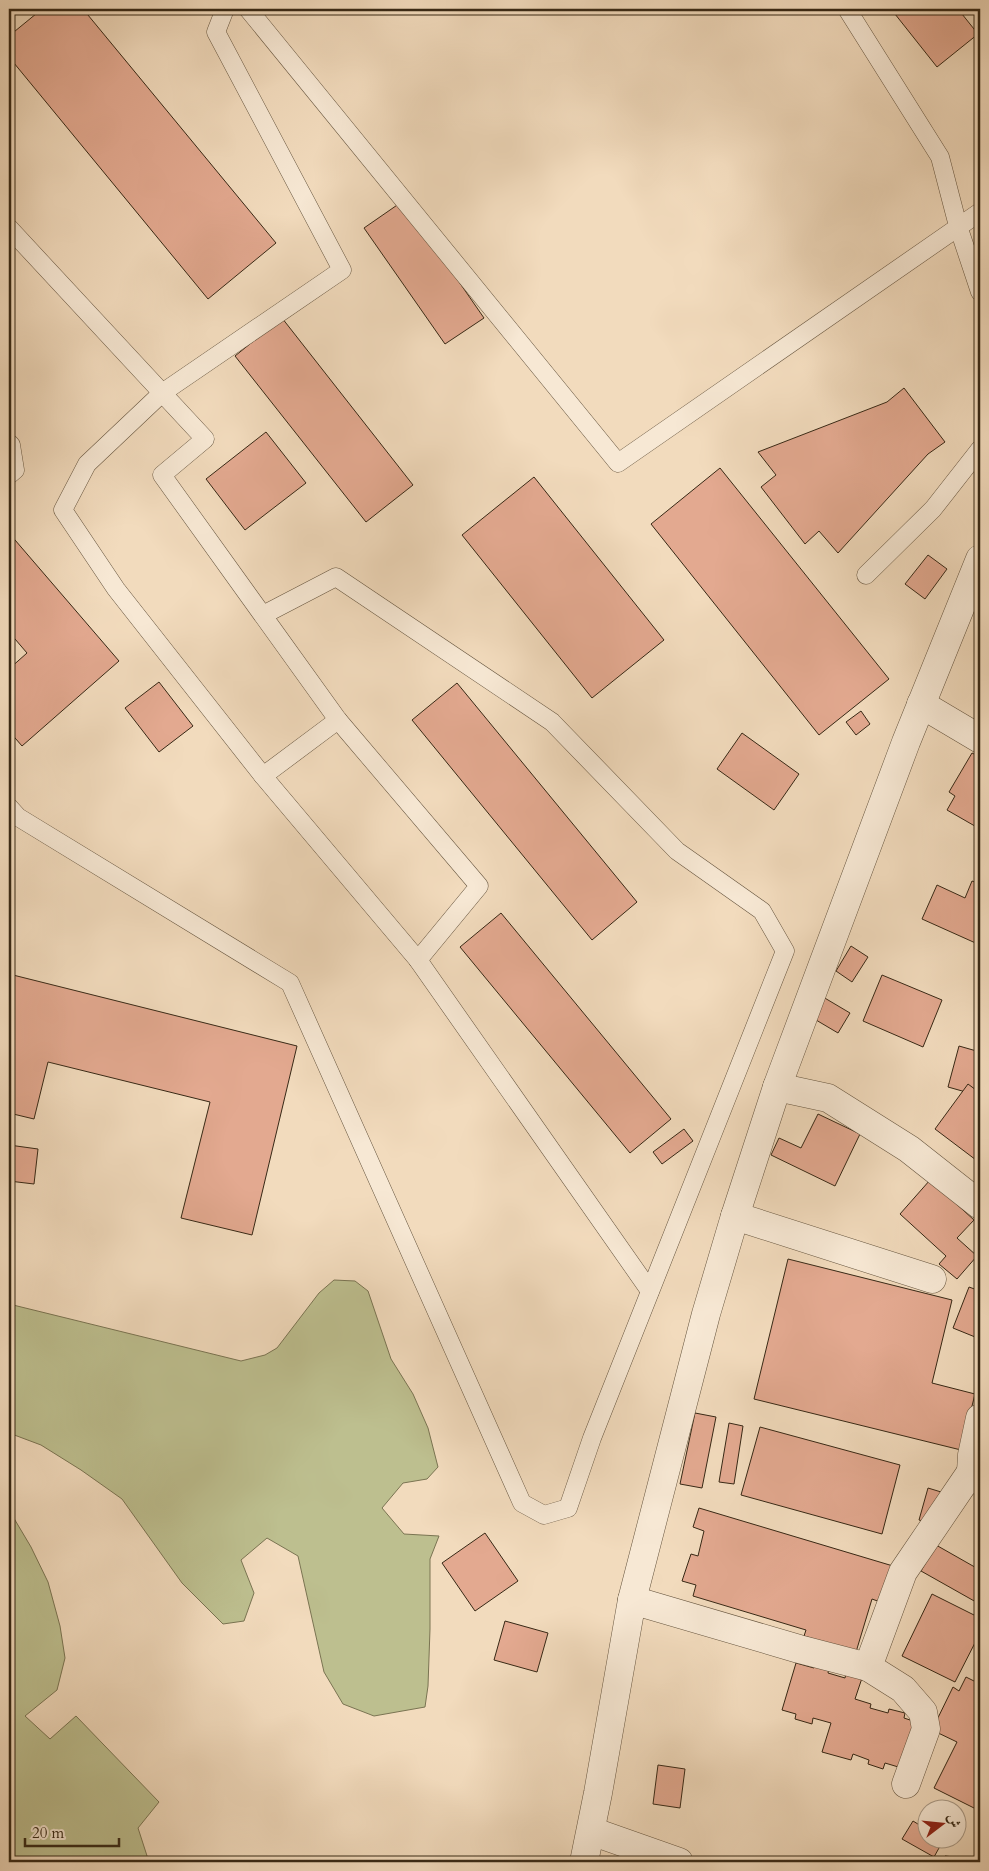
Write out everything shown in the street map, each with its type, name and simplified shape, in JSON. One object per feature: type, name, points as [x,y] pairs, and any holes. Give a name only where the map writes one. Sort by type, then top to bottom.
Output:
[{"type":"street","points":[[584,1862],[632,1600],[706,1314],[735,1216],[776,1087],[921,704],[980,559]]},
{"type":"street","points":[[921,704],[980,739]]},
{"type":"street","points":[[776,1087],[828,1098],[909,1149],[980,1206]]},
{"type":"street","points":[[735,1216],[932,1280]]},
{"type":"street","points":[[868,1667],[902,1572],[976,1477],[972,1455],[980,1418]]},
{"type":"street","points":[[632,1600],[799,1649],[868,1667],[903,1689],[923,1712],[926,1729],[906,1784]]},
{"type":"street","points":[[590,1831],[679,1862]]},
{"type":"lane","points":[[225,9],[216,32],[342,270],[162,393],[87,464],[63,510],[116,589],[262,776],[418,960],[650,1291]]},
{"type":"lane","points":[[248,9],[618,463],[980,212]]},
{"type":"lane","points":[[848,9],[940,157],[958,226],[980,292]]},
{"type":"lane","points":[[9,228],[206,439],[162,475],[338,720],[479,886],[418,960]]},
{"type":"lane","points":[[9,443],[11,445],[15,470],[9,475]]},
{"type":"lane","points":[[866,575],[934,509],[980,449]]},
{"type":"lane","points":[[9,807],[18,817],[290,983],[522,1503],[544,1515],[568,1508],[592,1438],[785,951],[762,911],[677,851],[552,722],[336,577],[263,615]]},
{"type":"lane","points":[[262,776],[338,720]]},
{"type":"green space","points":[[334,1280],[355,1281],[368,1291],[391,1359],[413,1394],[428,1428],[438,1467],[427,1479],[403,1483],[382,1508],[404,1534],[439,1536],[430,1559],[430,1629],[428,1686],[425,1707],[374,1716],[343,1704],[324,1672],[298,1556],[267,1538],[241,1560],[254,1593],[244,1621],[223,1624],[182,1583],[122,1499],[41,1445],[9,1433],[9,1304],[241,1361],[265,1355],[277,1348],[319,1293]]},
{"type":"green space","points":[[12,1515],[31,1547],[48,1582],[60,1626],[65,1658],[57,1690],[25,1716],[50,1739],[76,1716],[159,1802],[138,1828],[149,1862],[9,1862],[9,1516]]},
{"type":"building","points":[[42,9],[83,9],[276,243],[208,299],[9,57],[9,36]]},
{"type":"building","points":[[891,9],[958,9],[978,34],[937,67]]},
{"type":"building","points":[[403,201],[484,318],[445,344],[364,228]]},
{"type":"building","points":[[282,318],[413,485],[366,522],[235,356]]},
{"type":"building","points":[[904,388],[945,442],[928,454],[838,553],[819,531],[805,544],[761,487],[776,475],[758,452],[887,402]]},
{"type":"building","points":[[266,432],[306,483],[245,530],[206,479]]},
{"type":"building","points":[[720,468],[889,679],[819,735],[651,524]]},
{"type":"building","points":[[534,477],[664,640],[592,698],[462,535]]},
{"type":"building","points":[[9,533],[119,661],[22,746],[9,731],[9,669],[27,653],[9,632]]},
{"type":"building","points":[[928,555],[947,569],[925,599],[905,584]]},
{"type":"building","points":[[159,682],[193,726],[159,752],[125,708]]},
{"type":"building","points":[[457,683],[637,902],[592,940],[412,720]]},
{"type":"building","points":[[861,711],[870,724],[856,735],[846,722]]},
{"type":"building","points":[[742,733],[799,774],[774,810],[717,769]]},
{"type":"building","points":[[972,753],[980,757],[980,829],[947,810],[955,796],[949,792]]},
{"type":"building","points":[[972,881],[980,884],[980,945],[922,919],[937,885],[965,898]]},
{"type":"building","points":[[501,913],[671,1119],[630,1153],[460,947]]},
{"type":"building","points":[[851,946],[868,957],[852,982],[836,971]]},
{"type":"building","points":[[9,974],[297,1046],[252,1235],[181,1218],[210,1102],[48,1062],[34,1119],[9,1113]]},
{"type":"building","points":[[882,975],[942,1000],[923,1047],[863,1021]]},
{"type":"building","points":[[823,997],[850,1013],[838,1033],[811,1017]]},
{"type":"building","points":[[959,1046],[980,1052],[980,1096],[948,1087]]},
{"type":"building","points":[[968,1084],[980,1093],[980,1163],[935,1129]]},
{"type":"building","points":[[818,1114],[860,1134],[835,1186],[771,1155],[779,1138],[801,1148]]},
{"type":"building","points":[[684,1129],[693,1141],[662,1164],[653,1152]]},
{"type":"building","points":[[9,1145],[38,1149],[34,1184],[9,1181]]},
{"type":"building","points":[[930,1180],[974,1220],[957,1238],[977,1256],[957,1279],[939,1264],[946,1256],[900,1214]]},
{"type":"building","points":[[788,1259],[952,1300],[932,1383],[975,1394],[961,1450],[754,1399]]},
{"type":"building","points":[[969,1287],[980,1291],[980,1339],[953,1328]]},
{"type":"building","points":[[695,1413],[716,1417],[702,1488],[680,1484]]},
{"type":"building","points":[[729,1423],[743,1426],[734,1484],[719,1482]]},
{"type":"building","points":[[760,1427],[900,1465],[882,1534],[741,1495]]},
{"type":"building","points":[[928,1488],[951,1495],[943,1527],[919,1520]]},
{"type":"building","points":[[699,1508],[893,1566],[883,1603],[872,1599],[856,1652],[804,1636],[806,1630],[693,1596],[696,1585],[682,1581],[691,1554],[698,1556],[704,1531],[693,1527]]},
{"type":"building","points":[[485,1533],[518,1581],[475,1611],[442,1563]]},
{"type":"building","points":[[936,1545],[980,1570],[980,1595],[976,1602],[921,1571]]},
{"type":"building","points":[[932,1594],[980,1618],[980,1633],[955,1682],[902,1656]]},
{"type":"building","points":[[505,1621],[548,1633],[537,1672],[494,1660]]},
{"type":"building","points":[[796,1663],[814,1668],[815,1664],[829,1668],[828,1673],[845,1678],[846,1673],[862,1678],[855,1699],[871,1704],[870,1708],[888,1713],[889,1709],[905,1713],[904,1718],[919,1723],[905,1769],[885,1763],[883,1769],[868,1764],[869,1760],[853,1754],[851,1760],[822,1752],[831,1723],[813,1718],[812,1724],[795,1719],[796,1714],[782,1710]]},
{"type":"building","points":[[966,1677],[980,1684],[980,1806],[978,1810],[966,1804],[966,1798],[954,1798],[934,1788],[957,1742],[932,1730],[953,1687],[959,1691]]},
{"type":"building","points":[[658,1765],[685,1769],[680,1808],[653,1804]]},
{"type":"building","points":[[913,1821],[916,1823],[916,1847],[902,1839]]},
{"type":"building","points":[[918,1848],[939,1848],[934,1857]]},
{"type":"building","points":[[945,1856],[980,1860],[980,1862],[944,1862]]}]
